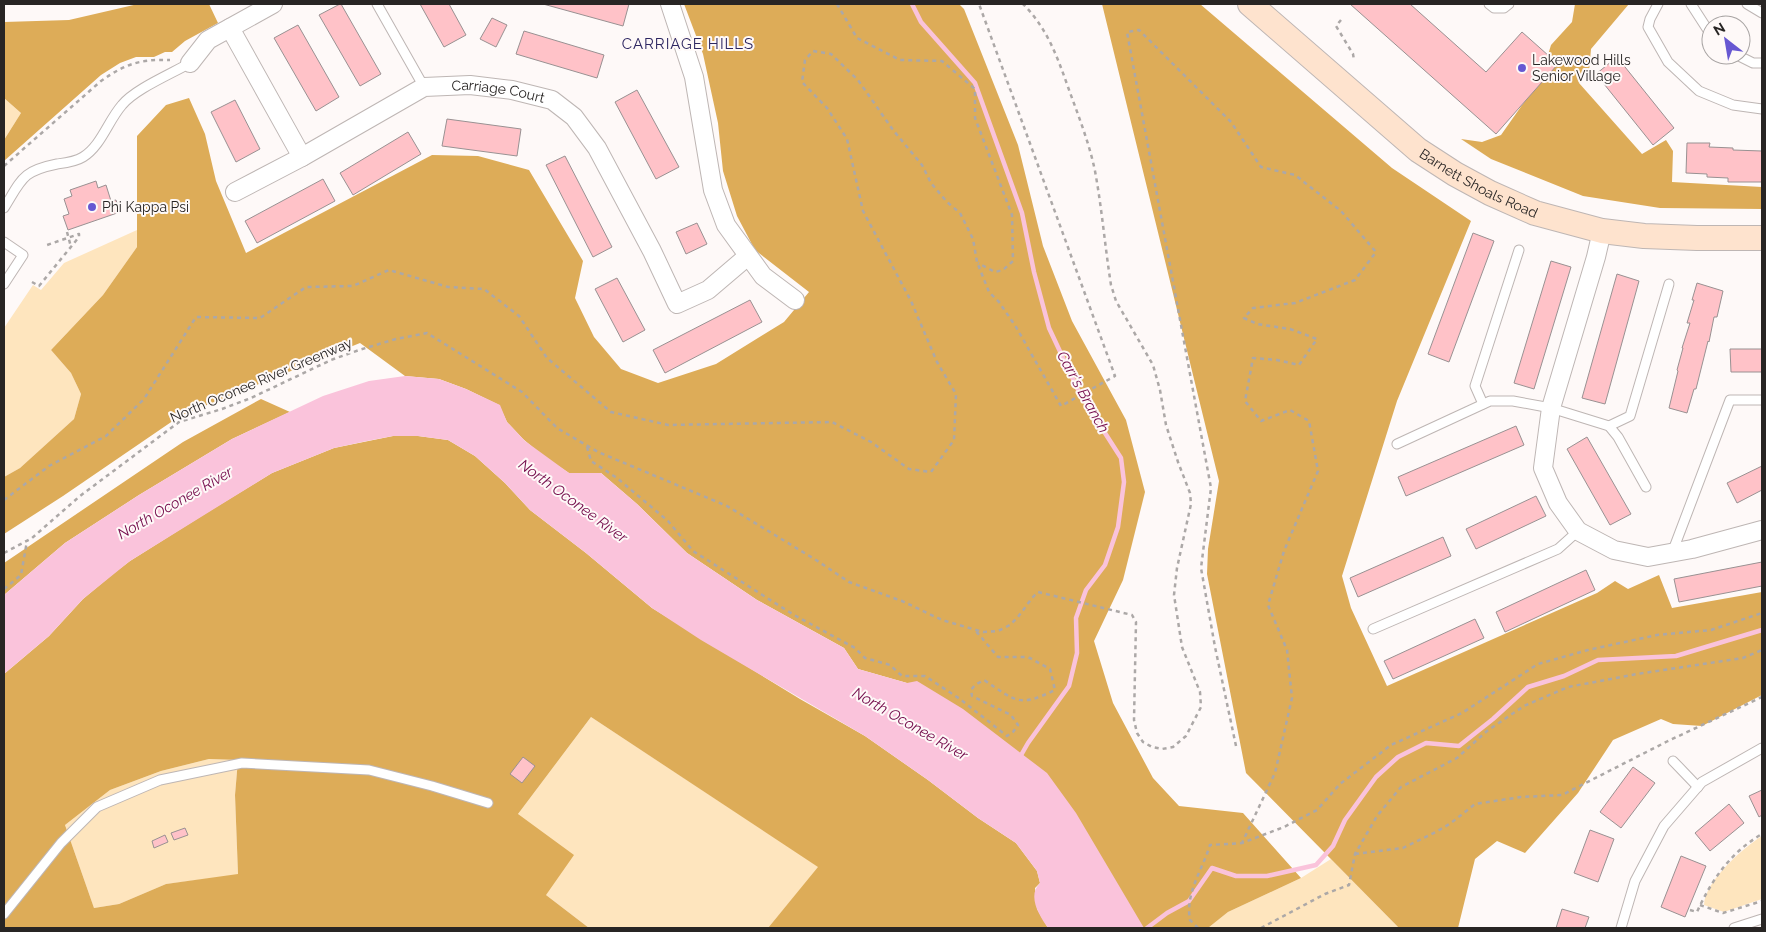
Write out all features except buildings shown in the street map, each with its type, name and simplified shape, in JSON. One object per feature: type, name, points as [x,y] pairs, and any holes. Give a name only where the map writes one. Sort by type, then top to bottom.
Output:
[{"type":"main road","name":"Barnett Shoals Road","points":[[1250,4],[1418,150],[1455,174],[1490,193],[1535,212],[1602,231],[1644,236],[1762,238]]},
{"type":"street","points":[[190,63],[208,40],[273,4]]},
{"type":"street","points":[[670,4],[694,77],[713,190],[726,224],[763,276],[795,300]]},
{"type":"street","points":[[230,28],[302,157]]},
{"type":"street","name":"Carriage Court","points":[[235,192],[302,157],[424,87],[470,85],[512,90],[552,100],[574,117],[597,148],[652,250],[677,304],[708,290],[748,256]]},
{"type":"street","points":[[1602,231],[1551,408],[1543,468],[1558,502],[1578,531],[1614,550],[1648,557],[1672,553],[1762,530]]},
{"type":"lane","points":[[377,4],[424,87]]},
{"type":"lane","points":[[1489,4],[1494,8],[1504,8],[1509,4]]},
{"type":"lane","points":[[1658,4],[1648,27],[1668,62],[1700,91],[1733,105],[1762,109]]},
{"type":"lane","points":[[1691,4],[1701,20]]},
{"type":"lane","points":[[1747,4],[1762,13]]},
{"type":"lane","points":[[4,208],[22,179],[30,172],[38,168],[76,161],[83,157],[93,148],[122,104],[134,95],[190,63]]},
{"type":"lane","points":[[4,242],[23,255],[4,284]]},
{"type":"lane","points":[[1482,404],[1475,386],[1519,250]]},
{"type":"lane","points":[[1609,426],[1630,416],[1669,284]]},
{"type":"lane","points":[[1672,553],[1730,400],[1762,400]]},
{"type":"lane","points":[[1397,444],[1490,401],[1513,401],[1551,408],[1609,426],[1618,437],[1646,487]]},
{"type":"lane","points":[[1373,629],[1558,549],[1578,531]]},
{"type":"lane","points":[[1621,928],[1634,881],[1664,826],[1702,782],[1762,748]]},
{"type":"lane","points":[[1673,761],[1698,787]]},
{"type":"lane","points":[[4,914],[61,843],[96,807],[160,780],[242,763],[369,770],[488,803]]},
{"type":"lane","points":[[1734,928],[1762,919]]},
{"type":"path","points":[[837,4],[857,38],[900,60],[942,60],[975,90],[975,118],[1012,215],[1013,261],[1003,270],[995,272],[977,262]]},
{"type":"path","points":[[4,500],[49,466],[106,436],[144,399],[196,317],[260,318],[306,287],[353,286],[389,270],[448,287],[484,289],[518,316],[547,358],[611,412],[668,425],[832,422],[871,442],[909,469],[931,472],[954,440],[956,394],[937,362],[911,301],[863,211],[847,139],[827,108],[802,82],[805,60],[812,51],[831,54],[858,80],[893,130],[922,165],[931,183],[947,202],[960,213],[972,239],[977,262],[989,292],[999,302],[1016,327],[1061,406],[1115,376],[979,4]]},
{"type":"path","name":"North Oconee River Greenway","points":[[4,553],[27,541],[80,496],[180,422],[251,398],[331,360],[359,350],[396,339],[427,334],[522,392],[557,428],[598,452],[727,506],[849,582],[902,601],[942,620],[983,632],[998,631],[1018,617],[1038,592],[1132,615],[1136,622],[1134,720],[1137,733],[1143,742],[1152,748],[1162,749],[1173,746],[1186,736],[1202,707],[1200,692],[1182,647],[1174,595],[1177,568],[1190,512],[1190,493],[1166,425],[1160,390],[1153,365],[1116,301],[1111,285],[1095,171],[1087,142],[1047,34],[1038,20],[1023,4]]},
{"type":"path","points":[[1341,20],[1336,26],[1353,54],[1354,60]]},
{"type":"path","points":[[1236,746],[1215,647],[1201,568],[1212,488],[1127,32],[1139,30],[1231,122],[1261,167],[1295,175],[1341,211],[1376,252],[1355,280],[1295,302],[1253,308],[1244,318],[1257,324],[1290,329],[1317,339],[1299,365],[1277,360],[1254,358],[1245,401],[1261,421],[1290,410],[1309,421],[1318,471],[1284,551],[1268,605],[1287,650],[1292,698],[1275,773],[1242,843]]},
{"type":"path","points":[[4,166],[113,72],[135,63],[151,60],[169,60]]},
{"type":"path","points":[[67,232],[71,247]]},
{"type":"path","points":[[32,282],[38,286],[79,237],[79,234],[47,245]]},
{"type":"path","points":[[587,445],[591,461],[618,478],[668,521],[693,551],[794,615],[855,648],[865,658],[890,665],[902,676],[924,676],[960,700],[1007,736],[1018,725],[1012,715],[972,696],[971,690],[975,684],[984,680],[1015,700],[1034,700],[1055,690],[1050,669],[1028,657],[998,657],[974,630]]},
{"type":"path","points":[[4,589],[22,575],[27,541]]},
{"type":"path","points":[[1198,928],[1190,920],[1189,901],[1191,891],[1210,845],[1242,843],[1317,810],[1340,784],[1391,745],[1462,713],[1538,664],[1657,634],[1711,630],[1762,612]]},
{"type":"path","points":[[1261,928],[1325,894],[1349,885],[1355,854],[1377,816],[1402,787],[1457,758],[1487,731],[1524,706],[1568,687],[1637,674],[1743,658],[1762,650]]},
{"type":"path","points":[[1355,854],[1404,848],[1451,823],[1474,804],[1521,797],[1562,795],[1668,741],[1762,697]]},
{"type":"path","points":[[1690,910],[1697,912],[1708,888],[1723,867],[1739,851],[1762,834]]},
{"type":"path","points":[[1700,905],[1723,913],[1762,901]]},
{"type":"shaded area","points":[[138,4],[209,4],[218,23],[185,41],[172,52],[165,52],[154,57],[136,57],[120,63],[101,75],[4,161],[4,140],[21,113],[4,98],[4,22],[69,20]]},
{"type":"shaded area","points":[[684,4],[959,4],[964,9],[1018,145],[1043,246],[1072,321],[1126,420],[1145,492],[1123,580],[1094,641],[1113,703],[1153,778],[1179,806],[1243,813],[1301,878],[1228,912],[1208,928],[1142,928],[907,683],[858,669],[844,648],[757,600],[687,553],[637,504],[601,473],[569,473],[543,456],[507,422],[499,405],[466,389],[439,379],[405,376],[360,343],[180,416],[4,534],[4,477],[20,468],[74,419],[81,394],[71,373],[51,350],[103,295],[137,247],[137,136],[166,105],[189,98],[205,134],[216,181],[246,253],[432,155],[478,156],[529,170],[583,261],[575,298],[594,337],[621,369],[658,383],[716,364],[784,322],[809,292],[755,250],[737,216],[723,171],[718,123],[703,54]]},
{"type":"shaded area","points":[[1102,4],[1200,4],[1392,168],[1471,221],[1397,401],[1342,576],[1351,608],[1387,686],[1597,593],[1615,581],[1628,589],[1659,575],[1672,608],[1762,592],[1762,695],[1702,726],[1673,724],[1661,719],[1613,740],[1578,793],[1525,853],[1497,841],[1475,859],[1458,928],[1399,928],[1246,773],[1207,574],[1208,549],[1219,481]]},
{"type":"shaded area","points":[[1575,4],[1629,4],[1591,49],[1589,72],[1579,83],[1642,154],[1666,140],[1673,151],[1672,182],[1762,187],[1762,209],[1660,208],[1583,196],[1491,159],[1461,139],[1482,142],[1501,135],[1541,78],[1551,45],[1572,22]]},
{"type":"shaded area","points":[[4,98],[21,113],[4,140]]},
{"type":"shaded area","points":[[137,230],[137,247],[103,295],[51,350],[71,373],[81,394],[74,419],[20,468],[4,477],[4,328],[33,285],[41,290],[64,263]]},
{"type":"shaded area","points":[[261,399],[290,412],[232,439],[139,495],[65,543],[4,595],[4,563],[183,442]]},
{"type":"shaded area","points":[[393,436],[418,436],[448,440],[475,456],[505,483],[530,510],[586,553],[652,608],[800,699],[865,736],[978,818],[1016,843],[1037,871],[1040,883],[1035,888],[1037,909],[1048,928],[768,928],[818,867],[591,717],[518,814],[574,855],[546,895],[589,928],[4,928],[4,674],[49,636],[83,599],[130,561],[272,473],[334,448]],"holes":[[[209,759],[238,760],[235,795],[238,874],[166,884],[119,904],[94,908],[65,825],[110,790],[161,771]]]},
{"type":"shaded area","points":[[591,717],[819,867],[768,928],[589,928],[546,895],[518,814]]},
{"type":"shaded area","points":[[209,759],[238,760],[235,795],[238,875],[166,884],[119,904],[94,908],[65,825],[110,790],[161,771]]},
{"type":"shaded area","points":[[1762,836],[1762,899],[1724,912],[1704,905],[1711,886],[1726,866],[1745,848]]},
{"type":"shaded area","points":[[1331,859],[1399,928],[1208,928],[1228,912],[1301,878]]},
{"type":"water","name":"North Oconee River","points":[[405,376],[439,379],[500,405],[507,422],[525,441],[569,473],[601,473],[637,504],[687,553],[757,600],[844,648],[858,669],[907,683],[917,681],[963,709],[1047,773],[1076,813],[1144,928],[1048,928],[1034,900],[1036,888],[1040,883],[1037,871],[1016,843],[978,818],[865,736],[701,640],[652,608],[586,553],[530,510],[505,483],[475,456],[448,440],[418,436],[393,436],[334,448],[272,473],[130,561],[83,599],[49,636],[4,674],[4,595],[65,543],[139,495],[232,439],[323,396],[369,381]]},
{"type":"waterway","name":"Carr's Branch","points":[[912,4],[921,22],[975,83],[1022,213],[1034,272],[1049,328],[1080,394],[1121,458],[1124,482],[1118,527],[1105,565],[1086,590],[1076,618],[1077,653],[1069,686],[1020,757]]},
{"type":"waterway","points":[[1147,928],[1167,913],[1189,901],[1212,868],[1236,876],[1267,876],[1316,865],[1333,846],[1345,820],[1376,777],[1398,757],[1426,743],[1459,746],[1493,719],[1528,687],[1564,676],[1598,660],[1676,656],[1762,630]]},
{"type":"place","name":"Lakewood Hills Senior Village","points":[[1522,68]]},
{"type":"place","name":"Phi Kappa Psi","points":[[92,207]]},
{"type":"district","name":"CARRIAGE HILLS","points":[[688,44]]}]
